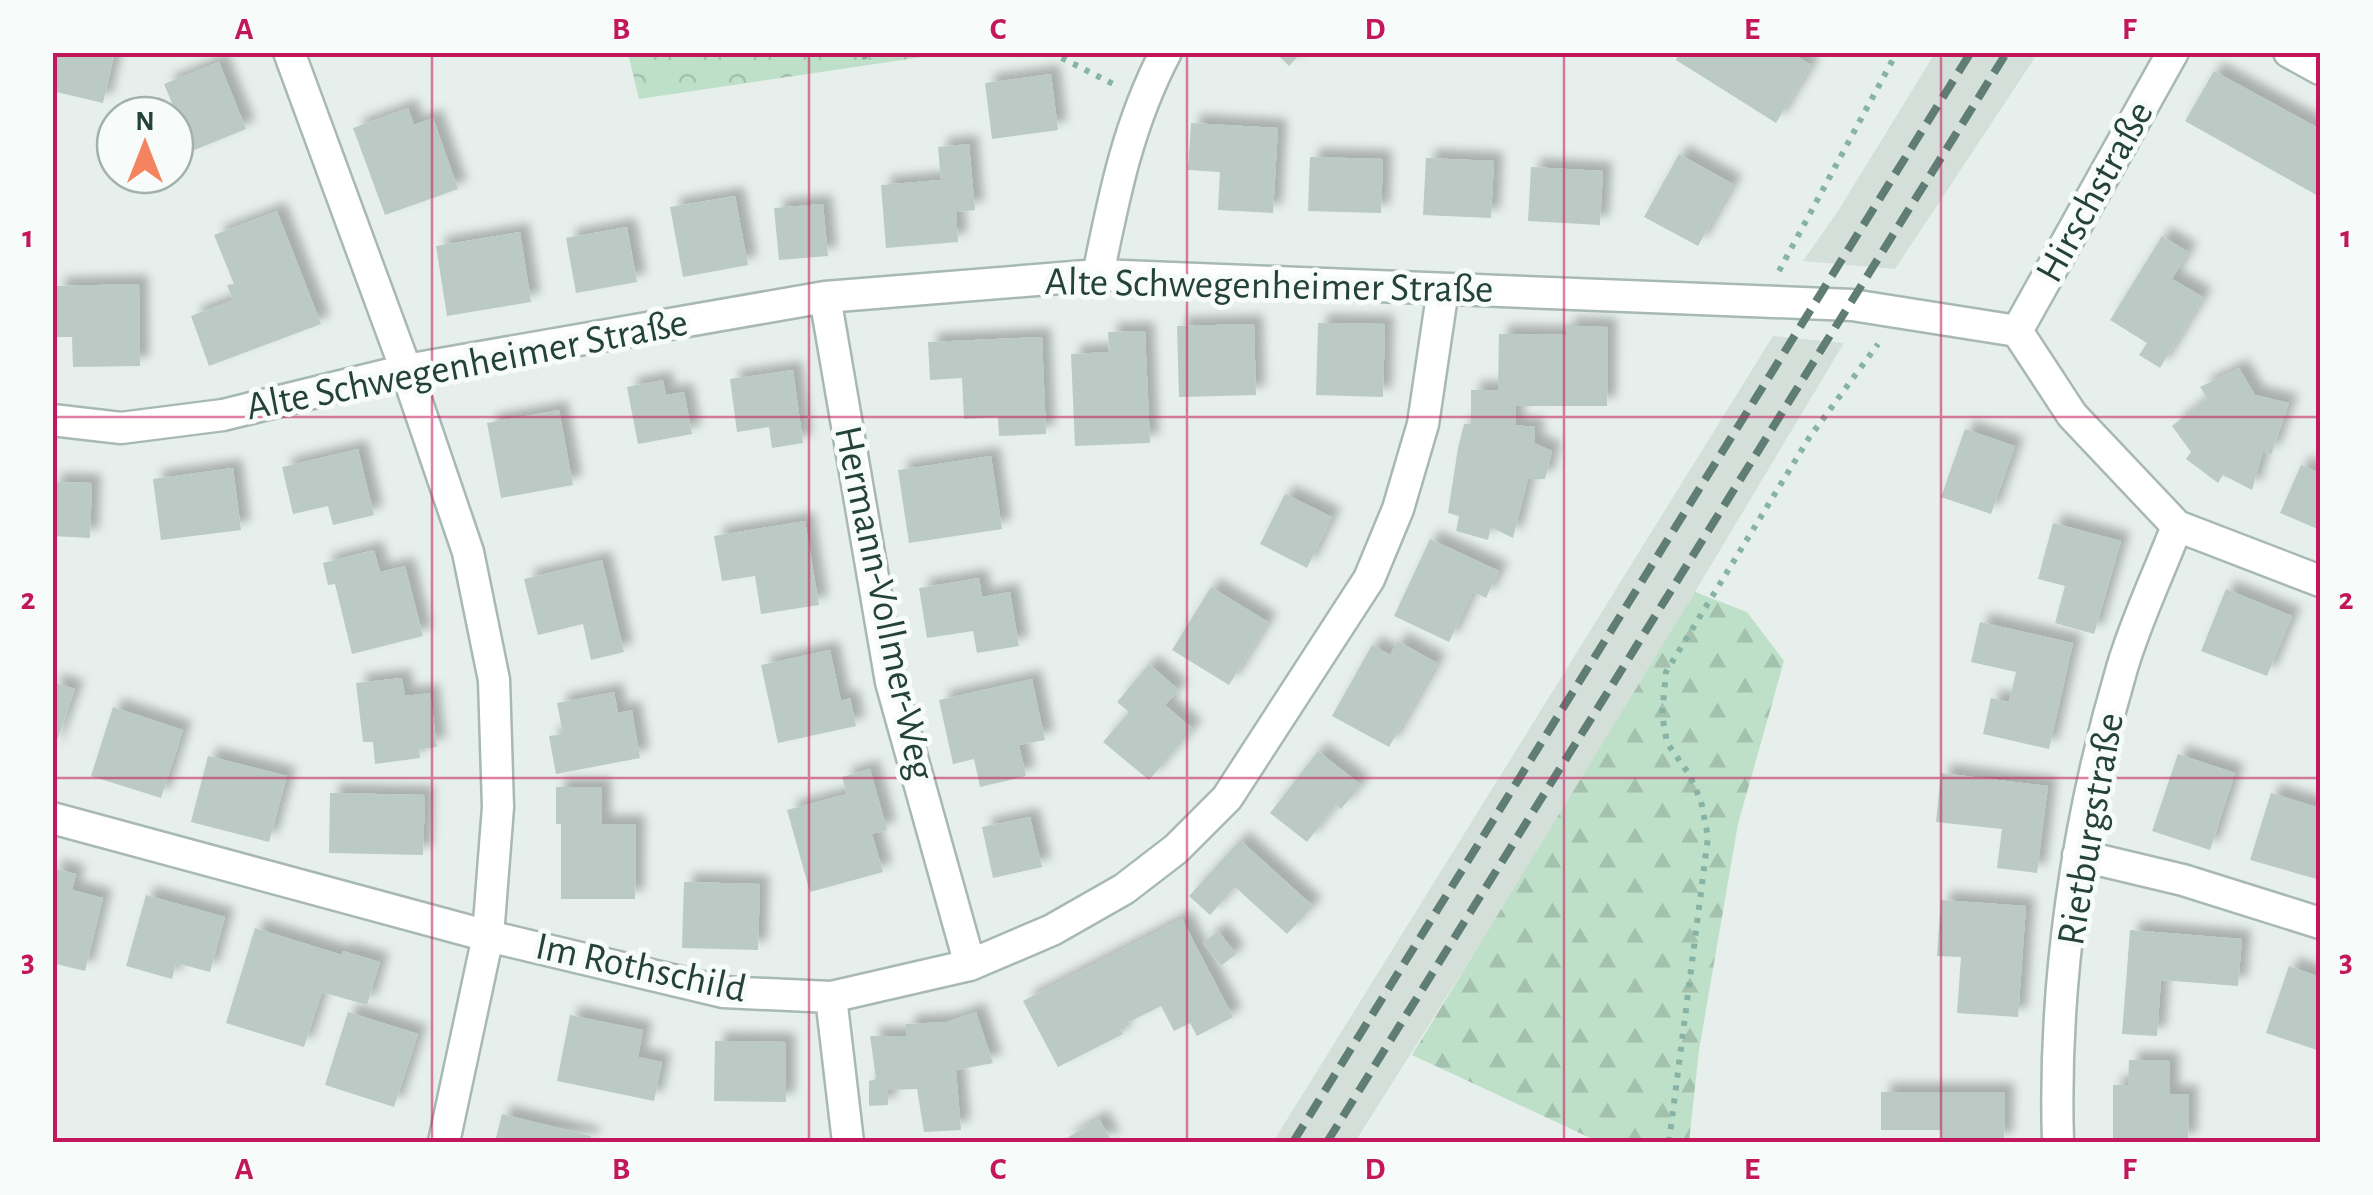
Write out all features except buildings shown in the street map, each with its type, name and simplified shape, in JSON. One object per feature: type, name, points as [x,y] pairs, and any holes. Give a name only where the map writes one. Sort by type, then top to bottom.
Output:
[{"type":"street","points":[[290,52],[468,552],[494,680],[498,808],[488,936],[444,1142]]},
{"type":"street","points":[[1098,275],[1118,176],[1142,98],[1166,52]]},
{"type":"street","name":"Hirschstraße","points":[[2017,332],[2172,52]]},
{"type":"street","points":[[2289,52],[2320,69]]},
{"type":"street","name":"Alte Schwegenheimer Straße","points":[[52,420],[122,428],[223,415],[406,370],[825,296],[1098,275],[1762,301],[1903,311],[2017,332]]},
{"type":"street","name":"Im Rothschild","points":[[52,818],[488,936],[723,992],[831,997],[970,965],[1052,930],[1124,889],[1176,849],[1228,798],[1369,580],[1398,509],[1423,424],[1443,289]]},
{"type":"street","name":"Hermann-Vollmer-Weg","points":[[825,296],[891,682],[970,965]]},
{"type":"street","points":[[2017,332],[2072,415],[2177,526],[2320,581]]},
{"type":"street","name":"Rietburgstraße","points":[[2058,1142],[2063,995],[2078,855],[2122,667],[2177,526]]},
{"type":"street","points":[[2078,855],[2183,880],[2320,922]]},
{"type":"street","points":[[831,997],[848,1142]]},
{"type":"path","points":[[862,57],[883,52]]},
{"type":"path","points":[[1050,52],[1053,57],[1142,98]]},
{"type":"path","points":[[1762,301],[1892,54]]},
{"type":"path","points":[[1669,1142],[1708,837],[1701,801],[1690,774],[1667,743],[1662,714],[1666,672],[1808,438],[1903,311]]},
{"type":"shaded area","points":[[1935,53],[2038,53],[1895,269],[1803,261],[1838,211]]},
{"type":"shaded area","points":[[1773,336],[1844,343],[1568,804],[1355,1142],[1273,1142]]},
{"type":"green space","points":[[628,52],[949,53],[639,99]]},
{"type":"green space","points":[[1695,592],[1747,612],[1784,661],[1738,824],[1699,1050],[1689,1142],[1599,1142],[1412,1055]]},
{"type":"railway","points":[[1293,1142],[1971,52]]},
{"type":"railway","points":[[1327,1142],[2007,52]]}]
